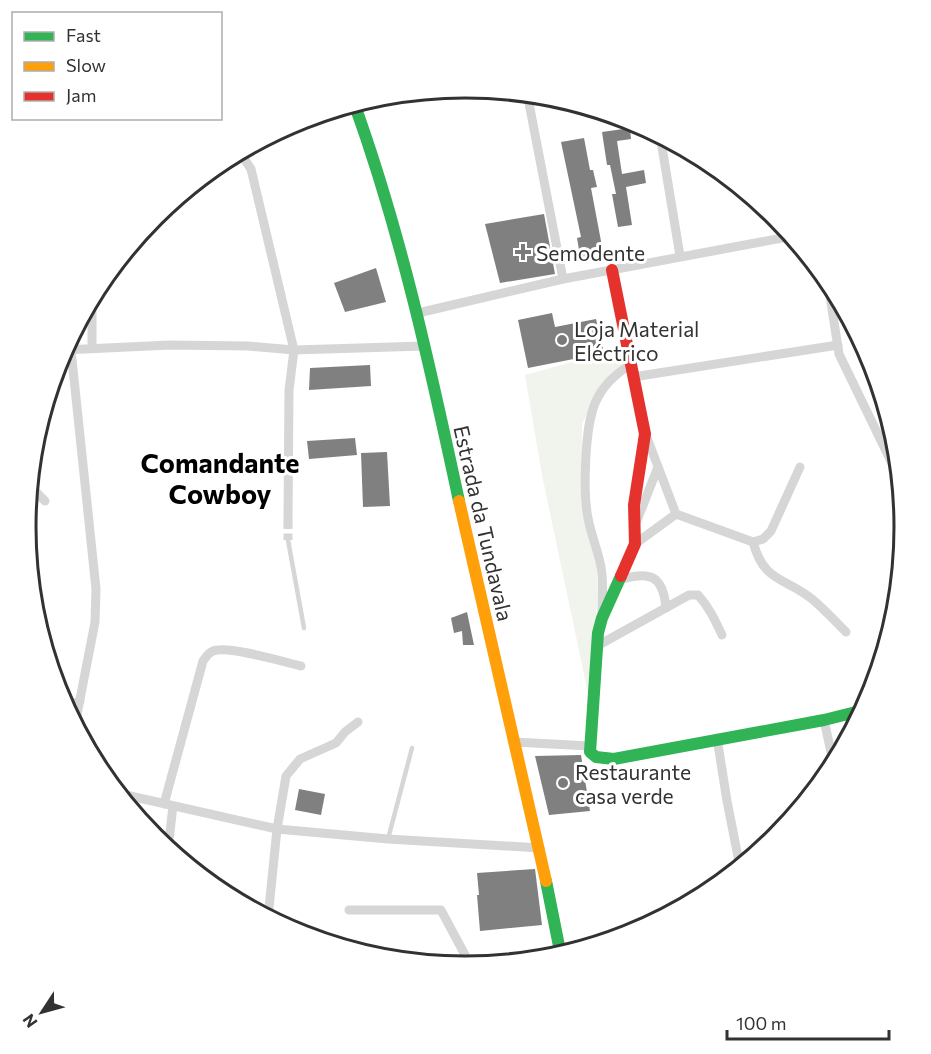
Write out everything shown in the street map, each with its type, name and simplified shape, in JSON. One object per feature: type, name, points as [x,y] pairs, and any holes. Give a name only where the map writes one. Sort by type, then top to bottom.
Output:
[{"type":"main road","name":"Estrada da Tundavala","points":[[357,111],[372,150],[418,313],[540,848],[559,946]]},
{"type":"main road","points":[[612,270],[645,434],[644,456],[634,505],[635,544],[602,618],[597,646],[590,752],[596,757],[614,759],[853,713]]},
{"type":"street","points":[[529,102],[562,279]]},
{"type":"street","points":[[662,146],[680,256]]},
{"type":"street","points":[[244,159],[251,169],[294,350],[289,390],[288,520]]},
{"type":"street","points":[[418,313],[562,279],[782,238]]},
{"type":"street","points":[[831,302],[839,354],[889,457]]},
{"type":"street","points":[[92,316],[92,347]]},
{"type":"street","points":[[602,618],[602,569],[588,520],[584,486],[589,421],[594,404],[616,374],[838,345]]},
{"type":"street","points":[[75,349],[248,346],[294,350],[424,346]]},
{"type":"street","points":[[69,364],[96,589],[95,622],[78,712]]},
{"type":"street","points":[[645,434],[676,514],[753,542],[763,539],[771,531],[800,467]]},
{"type":"street","points":[[635,525],[658,467]]},
{"type":"street","points":[[38,494],[45,501]]},
{"type":"street","points":[[635,544],[676,514]]},
{"type":"street","points":[[753,542],[758,558],[770,573],[812,599],[846,632]]},
{"type":"street","points":[[620,579],[645,574],[654,579],[660,583],[665,592],[666,608]]},
{"type":"street","points":[[597,646],[689,595],[698,595],[713,615],[722,635]]},
{"type":"street","points":[[168,837],[169,805],[203,661],[207,654],[222,650],[301,666]]},
{"type":"street","points":[[74,703],[80,701]]},
{"type":"street","points":[[824,720],[831,752]]},
{"type":"street","points":[[268,908],[277,829],[286,776],[300,759],[336,743],[358,722]]},
{"type":"street","points":[[717,738],[738,859]]},
{"type":"street","points":[[515,742],[589,746]]},
{"type":"street","points":[[132,796],[277,829],[388,839],[540,848]]},
{"type":"street","points":[[349,910],[441,910],[466,956]]},
{"type":"lane","points":[[288,540],[304,628]]},
{"type":"lane","points":[[388,839],[412,748]]},
{"type":"shaded area","points":[[623,348],[627,361],[601,384],[582,424],[581,502],[596,558],[598,594],[589,698],[542,475],[525,375]]},
{"type":"building","points":[[626,129],[630,130],[631,139],[617,141],[622,174],[644,170],[646,183],[626,187],[632,225],[618,227],[612,194],[616,194],[610,165],[607,165],[602,132]]},
{"type":"building","points":[[584,138],[590,170],[593,170],[597,187],[591,188],[604,257],[581,261],[577,238],[581,237],[561,142]]},
{"type":"building","points":[[544,214],[555,274],[500,283],[485,224]]},
{"type":"building","points":[[376,268],[386,302],[345,312],[334,283]]},
{"type":"building","name":"Loja Material Eléctrico","points":[[552,313],[555,327],[596,319],[604,353],[528,368],[518,320]]},
{"type":"building","points":[[370,365],[371,386],[309,390],[310,368]]},
{"type":"building","points":[[355,438],[357,455],[309,459],[307,441]]},
{"type":"building","points":[[387,452],[390,506],[363,507],[361,453]]},
{"type":"building","points":[[467,612],[474,645],[463,645],[462,631],[454,633],[451,618]]},
{"type":"building","name":"Restaurante casa verde","points":[[581,755],[590,811],[549,815],[535,756]]},
{"type":"building","points":[[299,789],[325,794],[321,815],[295,810]]},
{"type":"building","points":[[535,869],[542,925],[480,931],[477,873]]},
{"type":"tunnel","points":[[288,520],[288,540]]},
{"type":"traffic: fast","points":[[357,111],[400,250],[459,501]]},
{"type":"traffic: fast","points":[[621,576],[602,618],[598,633],[590,752],[596,757],[614,759],[853,713]]},
{"type":"traffic: fast","points":[[546,881],[559,946]]},
{"type":"traffic: slow","points":[[459,501],[546,881]]},
{"type":"traffic: jam","points":[[612,270],[645,434],[634,505],[635,544],[621,576]]},
{"type":"place","name":"Semodente","points":[[523,252]]},
{"type":"place","name":"Loja Material Eléctrico","points":[[562,340]]},
{"type":"place","name":"Restaurante casa verde","points":[[563,783]]},
{"type":"district","name":"Comandante Cowboy","points":[[220,478]]}]
